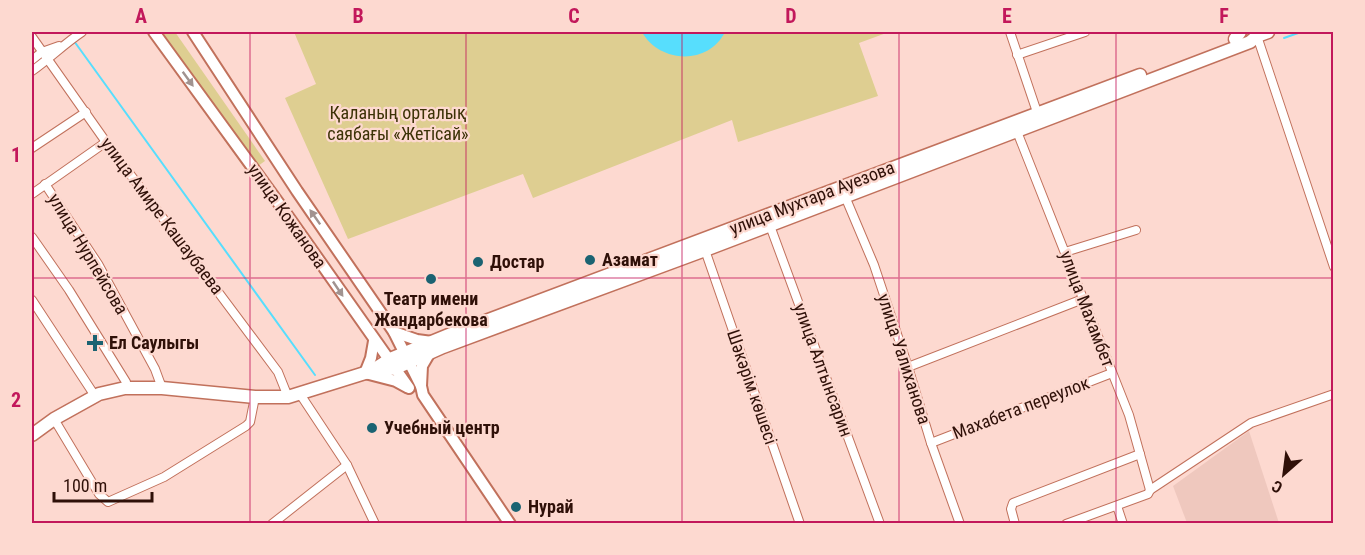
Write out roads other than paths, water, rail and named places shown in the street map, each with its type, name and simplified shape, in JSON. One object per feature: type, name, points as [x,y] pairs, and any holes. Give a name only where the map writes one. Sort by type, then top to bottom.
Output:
[{"type":"main road","name":"улица Мухтара Ауезова","points":[[32,435],[54,419],[95,396],[125,388],[162,388],[255,397],[294,395],[368,373],[1016,127],[1238,35],[1260,33]]},
{"type":"main road","name":"улица Мухтара Ауезова","points":[[1039,118],[1250,42],[1260,33]]},
{"type":"main road","name":"улица Мухтара Ауезова","points":[[431,348],[705,250],[767,220]]},
{"type":"street","points":[[32,71],[61,46],[82,32]]},
{"type":"street","name":"улица Кожанова","points":[[154,32],[280,204],[409,388],[422,391]]},
{"type":"street","name":"улица Кожанова","points":[[193,32],[297,191],[394,332],[422,391],[508,523]]},
{"type":"street","points":[[1010,32],[1039,118]]},
{"type":"street","points":[[1017,55],[1085,32]]},
{"type":"street","points":[[1260,33],[1334,267]]},
{"type":"street","name":"улица Амире Кашаубаева","points":[[32,37],[106,142],[347,465],[373,523]]},
{"type":"street","points":[[32,60],[42,52],[61,46]]},
{"type":"street","points":[[32,148],[86,112]]},
{"type":"street","name":"улица Махамбет","points":[[1016,127],[1129,416],[1150,490]]},
{"type":"street","points":[[32,194],[106,142]]},
{"type":"street","name":"улица Нурпейсова","points":[[45,184],[98,264],[156,369],[162,388]]},
{"type":"street","points":[[280,204],[297,191]]},
{"type":"street","name":"улица Уалиханова","points":[[843,191],[874,265],[931,443],[960,524]]},
{"type":"street","name":"улица Алтынсарин","points":[[767,220],[880,524]]},
{"type":"street","points":[[1065,252],[1136,230]]},
{"type":"street","points":[[32,237],[109,354],[126,382],[125,388]]},
{"type":"street","name":"Шәкәрім көшесі","points":[[705,250],[800,524]]},
{"type":"street","points":[[908,367],[1083,298]]},
{"type":"street","points":[[32,300],[95,396]]},
{"type":"street","points":[[394,332],[431,348],[422,366],[422,391]]},
{"type":"street","points":[[374,341],[368,373],[396,381],[409,388]]},
{"type":"street","name":"Махабета переулок","points":[[931,443],[1112,373]]},
{"type":"street","points":[[1066,524],[1148,494],[1150,490],[1251,423],[1334,394]]},
{"type":"street","points":[[54,419],[99,494],[108,502],[164,477],[246,426],[250,422],[255,397]]},
{"type":"street","points":[[1015,524],[1011,509],[1014,503],[1140,454]]},
{"type":"street","points":[[272,524],[347,465]]},
{"type":"street","points":[[1117,506],[1123,524]]},
{"type":"water","points":[[642,32],[725,32],[707,51],[684,56],[671,55],[660,50]]},
{"type":"waterway","points":[[1284,38],[1301,32]]},
{"type":"waterway","points":[[74,41],[315,375]]},
{"type":"place","name":"Азамат","points":[[590,260]]},
{"type":"place","name":"Достар","points":[[478,262]]},
{"type":"place","name":"Театр имени Жандарбекова","points":[[431,279]]},
{"type":"place","name":"Ел Саулыгы","points":[[95,343]]},
{"type":"place","name":"Учебный центр","points":[[372,428]]},
{"type":"place","name":"Нурай","points":[[516,507]]},
{"type":"park label","name":"Қаланың орталық саябағы «Жетісай»","points":[[398,123]]}]
